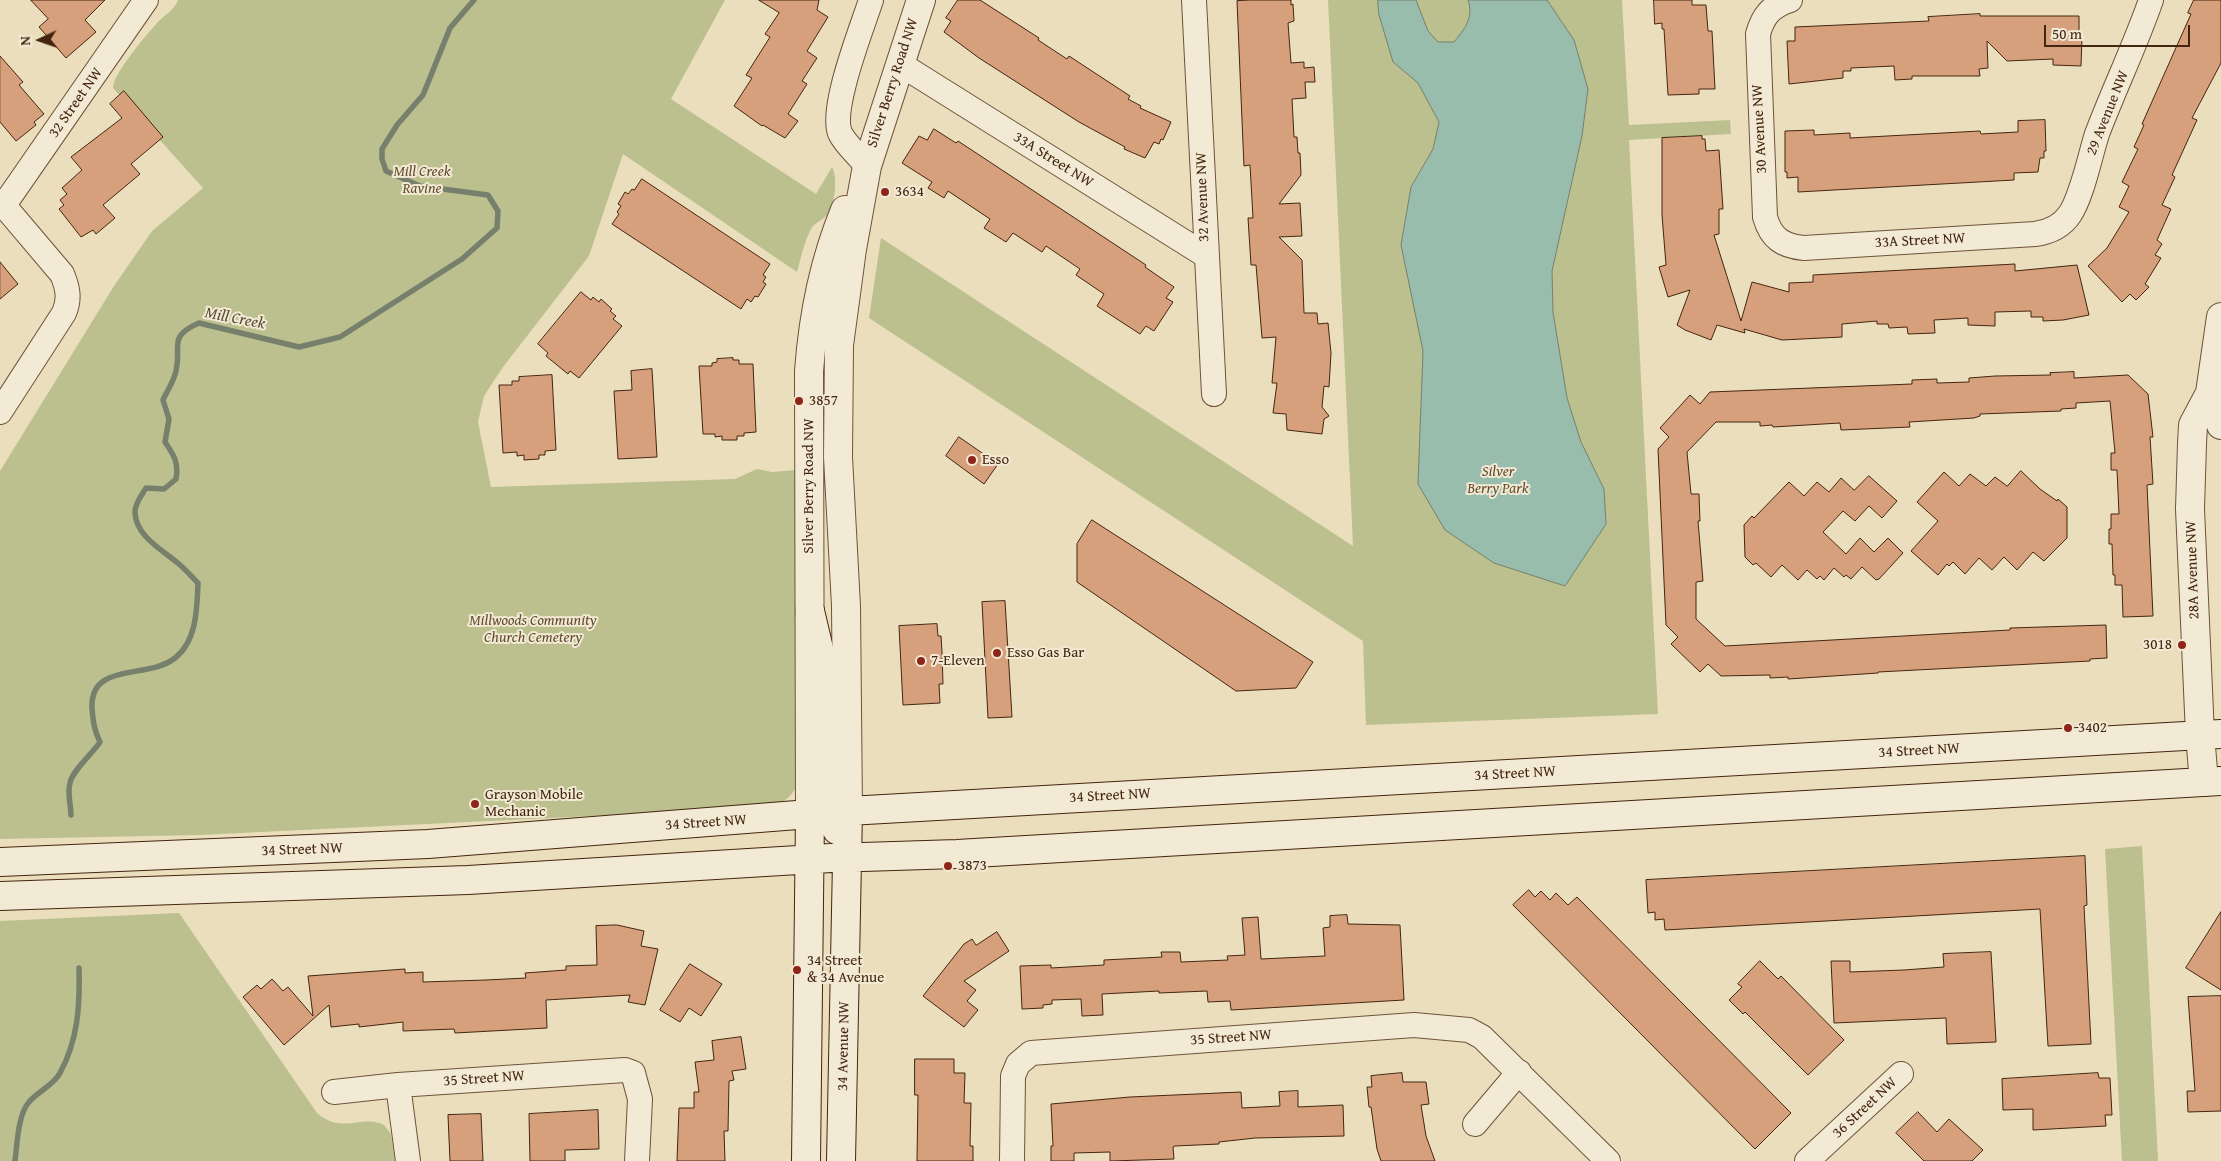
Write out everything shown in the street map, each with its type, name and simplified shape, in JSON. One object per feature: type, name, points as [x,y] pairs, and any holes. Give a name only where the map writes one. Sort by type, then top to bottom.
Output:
[{"type":"main road","name":"Silver Berry Road NW","points":[[831,813],[810,611],[808,508],[809,371],[813,326],[836,235],[866,166],[921,0]]},
{"type":"main road","name":"Silver Berry Road NW","points":[[831,813],[846,606],[838,457],[839,345],[866,166]]},
{"type":"main road","name":"28A Avenue NW","points":[[2213,781],[2190,509],[2193,425],[2210,393],[2221,316]]},
{"type":"main road","name":"28A Avenue NW","points":[[2210,393],[2221,425]]},
{"type":"main road","name":"34 Street NW","points":[[0,862],[438,844],[831,813],[2210,734]]},
{"type":"main road","points":[[0,896],[468,880],[848,857],[957,854],[2213,781]]},
{"type":"main road","points":[[831,813],[839,839],[848,857]]},
{"type":"main road","points":[[806,1161],[809,860],[831,813]]},
{"type":"main road","name":"34 Avenue NW","points":[[841,1161],[848,857]]},
{"type":"street","name":"32 Street NW","points":[[2,203],[146,0]]},
{"type":"street","name":"Silver Berry Road NW","points":[[866,166],[840,134],[837,119],[840,98],[871,0]]},
{"type":"street","name":"32 Avenue NW","points":[[1194,0],[1205,255],[1214,394]]},
{"type":"street","name":"30 Avenue NW","points":[[1778,240],[1771,234],[1764,217],[1757,48],[1758,34],[1765,14],[1773,7],[1790,0]]},
{"type":"street","name":"29 Avenue NW","points":[[2062,223],[2075,204],[2099,129],[2135,47],[2151,0]]},
{"type":"street","name":"33A Street NW","points":[[900,64],[1205,255]]},
{"type":"street","points":[[0,412],[64,314],[68,294],[65,281],[59,270],[2,203]]},
{"type":"street","name":"33A Street NW","points":[[1778,240],[1785,245],[1804,248],[2035,234],[2053,230],[2062,223]]},
{"type":"street","name":"35 Street NW","points":[[1012,1161],[1013,1076],[1018,1064],[1031,1052],[1414,1025],[1448,1026],[1469,1030],[1482,1038],[1519,1072]]},
{"type":"street","name":"35 Street NW","points":[[334,1092],[398,1085],[625,1070],[633,1073],[640,1099],[637,1161]]},
{"type":"street","points":[[1475,1124],[1519,1072],[1608,1161]]},
{"type":"street","name":"36 Street NW","points":[[1807,1161],[1901,1074]]},
{"type":"street","points":[[398,1085],[408,1161]]},
{"type":"green space","points":[[178,0],[725,0],[671,99],[816,194],[832,167],[835,184],[834,198],[830,211],[811,228],[797,272],[623,154],[589,256],[503,367],[484,396],[478,422],[491,487],[735,479],[757,469],[772,472],[796,470],[800,781],[788,798],[779,804],[758,808],[199,835],[0,839],[0,471],[114,286],[152,231],[203,188],[113,88],[118,74],[131,55],[157,23],[174,7]]},
{"type":"green space","name":"Silver Berry Park","points":[[1328,0],[1622,0],[1629,125],[1730,120],[1731,134],[1629,140],[1658,714],[1366,725],[1363,641],[869,318],[881,238],[1353,546]]},
{"type":"green space","points":[[2142,846],[2158,1161],[2122,1161],[2105,849]]},
{"type":"green space","points":[[179,913],[317,1113],[335,1123],[376,1122],[384,1125],[391,1134],[395,1161],[0,1161],[0,921]]},
{"type":"shaded area","points":[[1378,0],[1416,0],[1428,31],[1438,42],[1454,42],[1465,27],[1469,17],[1470,6],[1468,0],[1547,0],[1574,40],[1588,89],[1582,136],[1552,271],[1553,312],[1567,398],[1581,442],[1604,489],[1606,524],[1565,586],[1494,563],[1445,530],[1418,484],[1423,351],[1401,245],[1411,187],[1433,149],[1439,122],[1418,83],[1393,62],[1379,15]]},
{"type":"building","points":[[31,0],[105,0],[85,20],[96,32],[66,58],[39,27],[48,19]]},
{"type":"building","points":[[759,0],[819,0],[817,10],[828,17],[807,51],[817,58],[802,81],[807,84],[788,114],[798,121],[785,138],[762,126],[734,106],[752,78],[746,75],[770,37],[765,34],[779,13]]},
{"type":"building","points":[[958,0],[980,0],[1039,38],[1038,40],[1067,59],[1069,56],[1130,96],[1128,99],[1141,106],[1140,108],[1171,122],[1163,140],[1161,139],[1159,144],[1154,142],[1145,158],[1124,149],[1125,147],[1079,122],[979,58],[944,32],[951,21],[946,18]]},
{"type":"building","points":[[1291,0],[1294,21],[1288,23],[1291,63],[1304,62],[1304,68],[1314,67],[1315,82],[1305,82],[1306,98],[1292,99],[1294,137],[1297,137],[1298,153],[1300,153],[1301,175],[1279,204],[1300,203],[1302,236],[1279,237],[1302,260],[1304,313],[1317,313],[1318,324],[1328,323],[1331,353],[1329,387],[1324,386],[1322,407],[1329,416],[1324,419],[1322,434],[1287,430],[1286,414],[1273,413],[1277,383],[1272,383],[1276,337],[1262,338],[1256,265],[1251,265],[1248,218],[1253,218],[1250,165],[1244,166],[1237,1]]},
{"type":"building","points":[[1654,0],[1692,0],[1692,5],[1706,5],[1708,31],[1712,31],[1715,89],[1699,89],[1699,94],[1668,95],[1664,29],[1662,29],[1662,23],[1655,24]]},
{"type":"building","points":[[2194,0],[2221,0],[2221,63],[2192,118],[2197,120],[2172,175],[2175,177],[2162,205],[2171,209],[2157,240],[2162,244],[2155,255],[2161,258],[2145,284],[2149,287],[2136,300],[2130,294],[2122,302],[2088,266],[2107,248],[2129,212],[2119,207],[2129,186],[2122,182],[2138,149],[2134,147],[2144,125],[2142,124],[2191,14],[2188,13]]},
{"type":"building","points":[[1980,14],[1980,16],[2079,16],[2079,37],[2082,37],[2081,66],[2053,65],[2053,59],[2007,61],[1987,41],[1988,68],[1979,69],[1980,76],[1912,76],[1912,79],[1895,80],[1894,66],[1851,68],[1851,71],[1843,71],[1843,78],[1789,84],[1787,41],[1795,41],[1795,27],[1929,21],[1928,17]]},
{"type":"building","points":[[0,56],[23,82],[19,85],[44,114],[34,122],[36,125],[16,141],[0,122]]},
{"type":"building","points":[[124,91],[163,137],[131,164],[140,174],[103,205],[115,218],[96,234],[93,230],[81,237],[59,209],[64,205],[60,200],[67,194],[62,188],[82,170],[71,157],[122,118],[110,104]]},
{"type":"building","points":[[2045,120],[2046,151],[2044,151],[2044,158],[2040,158],[2038,172],[2014,173],[2014,180],[1798,192],[1798,177],[1787,178],[1787,172],[1785,172],[1785,131],[1814,130],[1814,135],[1850,133],[1850,138],[1980,131],[1981,134],[2018,132],[2018,121]]},
{"type":"building","points":[[934,129],[956,143],[958,141],[1146,265],[1145,267],[1174,287],[1166,298],[1173,302],[1154,331],[1146,326],[1140,334],[1097,306],[1104,294],[1076,275],[1080,269],[1046,246],[1042,252],[1013,233],[1006,242],[984,228],[990,219],[948,191],[944,198],[928,188],[932,182],[902,163],[919,136],[927,140]]},
{"type":"building","points":[[1702,136],[1702,139],[1705,139],[1706,151],[1719,150],[1723,209],[1719,209],[1719,234],[1714,235],[1741,321],[1752,282],[1789,292],[1789,283],[1813,282],[1813,275],[2015,264],[2015,271],[2077,265],[2089,315],[2063,320],[2043,321],[2043,317],[2031,317],[2031,311],[1995,312],[1995,326],[1968,325],[1968,318],[1934,320],[1935,333],[1908,334],[1907,327],[1889,328],[1888,324],[1877,324],[1877,321],[1842,324],[1842,337],[1782,340],[1744,329],[1745,333],[1717,325],[1711,340],[1685,330],[1677,325],[1690,290],[1668,297],[1659,267],[1666,265],[1662,215],[1662,138]]},
{"type":"building","points":[[642,179],[770,264],[763,275],[766,277],[763,282],[766,284],[758,297],[755,296],[751,302],[747,299],[741,309],[612,224],[619,214],[617,212],[621,206],[618,204],[625,192],[628,194],[632,189],[634,190]]},
{"type":"building","points":[[0,262],[18,284],[0,299]]},
{"type":"building","points":[[581,292],[591,300],[593,297],[599,302],[601,299],[612,309],[610,311],[616,316],[613,319],[622,326],[579,378],[570,371],[568,374],[546,356],[548,353],[538,344]]},
{"type":"building","points":[[733,358],[733,360],[739,360],[739,364],[753,364],[756,432],[744,433],[744,436],[737,436],[737,440],[722,440],[722,436],[715,437],[715,434],[703,434],[699,366],[712,366],[712,363],[717,362],[717,359]]},
{"type":"building","points":[[652,369],[657,457],[618,459],[614,391],[632,390],[631,371]]},
{"type":"building","points":[[2074,372],[2074,378],[2128,375],[2148,394],[2153,437],[2150,437],[2153,484],[2147,485],[2153,616],[2123,617],[2122,585],[2115,585],[2115,575],[2113,575],[2112,544],[2109,544],[2109,529],[2111,529],[2111,514],[2119,514],[2117,470],[2111,470],[2111,453],[2115,453],[2110,401],[2076,403],[2076,408],[2061,409],[2061,411],[1980,414],[1980,416],[1974,418],[1909,422],[1910,427],[1841,430],[1840,423],[1773,427],[1772,425],[1760,426],[1760,422],[1716,422],[1687,452],[1691,494],[1699,494],[1700,521],[1698,521],[1703,581],[1696,582],[1696,619],[1725,646],[2010,630],[2010,628],[2106,625],[2107,658],[2090,659],[2090,661],[1878,672],[1788,679],[1788,677],[1770,678],[1770,675],[1721,676],[1708,664],[1700,672],[1671,644],[1678,637],[1666,625],[1658,449],[1669,437],[1660,428],[1690,395],[1700,404],[1710,392],[1912,384],[1912,380],[1937,379],[1937,383],[1969,382],[1969,378],[2051,375],[2050,373]]},
{"type":"building","points":[[552,375],[556,450],[545,451],[545,455],[539,455],[539,459],[524,460],[524,455],[517,456],[517,452],[503,453],[499,385],[512,385],[512,381],[519,381],[519,377]]},
{"type":"building","name":"Esso","points":[[959,437],[998,464],[984,484],[946,456]]},
{"type":"building","points":[[2021,471],[2040,489],[2057,501],[2058,499],[2067,507],[2067,538],[2044,561],[2033,552],[2017,570],[2004,557],[1992,570],[1979,558],[1965,574],[1953,562],[1949,566],[1947,564],[1938,575],[1911,551],[1938,521],[1917,502],[1944,472],[1959,486],[1970,474],[1986,486],[1995,477],[2007,486]]},
{"type":"building","points":[[1869,476],[1897,501],[1882,518],[1869,506],[1855,521],[1843,511],[1823,532],[1846,554],[1860,538],[1874,552],[1888,538],[1903,553],[1879,579],[1876,580],[1862,567],[1851,579],[1846,575],[1844,577],[1834,568],[1824,580],[1820,576],[1817,579],[1807,570],[1798,580],[1782,565],[1771,577],[1756,563],[1753,565],[1745,557],[1744,525],[1752,516],[1754,518],[1789,482],[1804,496],[1817,482],[1829,492],[1841,478],[1854,490]]},
{"type":"building","points":[[1092,520],[1313,662],[1296,688],[1236,691],[1077,582],[1077,544]]},
{"type":"building","name":"Esso Gas Bar","points":[[1005,601],[1012,717],[988,718],[982,602]]},
{"type":"building","name":"7-Eleven","points":[[937,624],[938,636],[941,636],[942,652],[943,684],[939,684],[940,703],[903,705],[899,626]]},
{"type":"building","points":[[2085,856],[2087,905],[2084,906],[2091,1044],[2048,1046],[2040,909],[1665,930],[1664,919],[1655,920],[1655,912],[1648,913],[1646,880]]},
{"type":"building","points":[[1529,890],[1535,897],[1541,891],[1550,900],[1556,893],[1568,905],[1577,897],[1791,1113],[1755,1149],[1513,905]]},
{"type":"building","points":[[2221,912],[2221,990],[2186,968]]},
{"type":"building","points":[[1347,915],[1348,924],[1400,925],[1404,1000],[1231,1010],[1230,1001],[1208,1002],[1207,991],[1159,993],[1159,991],[1102,994],[1103,1015],[1082,1016],[1081,999],[1052,1000],[1052,1004],[1043,1005],[1043,1008],[1022,1009],[1020,966],[1051,965],[1051,968],[1104,965],[1104,960],[1162,957],[1161,952],[1180,952],[1181,962],[1228,960],[1227,956],[1245,955],[1242,918],[1258,917],[1261,959],[1325,956],[1323,928],[1330,927],[1330,916]]},
{"type":"building","points":[[617,925],[644,931],[641,946],[658,949],[645,1005],[628,1002],[630,995],[546,1000],[547,1028],[455,1033],[454,1029],[403,1031],[403,1022],[359,1027],[359,1024],[331,1027],[329,1005],[284,1045],[243,997],[257,985],[261,989],[272,979],[283,991],[288,987],[313,1016],[308,976],[405,969],[405,973],[423,972],[423,982],[486,980],[526,978],[525,973],[566,970],[566,966],[597,965],[596,926]]},
{"type":"building","points":[[997,932],[1009,951],[964,981],[976,990],[967,1001],[978,1010],[964,1027],[923,996],[964,944],[972,939],[976,945]]},
{"type":"building","points":[[1991,952],[1996,1042],[1947,1044],[1946,1018],[1834,1023],[1831,961],[1850,961],[1850,972],[1904,970],[1944,967],[1943,954]]},
{"type":"building","points":[[1760,961],[1778,979],[1781,976],[1844,1040],[1808,1075],[1745,1012],[1743,1014],[1729,1000],[1742,987],[1738,984]]},
{"type":"building","points":[[690,964],[722,984],[701,1016],[689,1008],[680,1022],[660,1010]]},
{"type":"building","points":[[2221,996],[2221,1111],[2188,1112],[2187,1091],[2195,1091],[2188,997]]},
{"type":"building","points":[[741,1037],[746,1069],[732,1071],[734,1080],[729,1081],[728,1131],[724,1131],[725,1161],[677,1161],[679,1108],[694,1108],[694,1092],[699,1092],[695,1062],[714,1060],[712,1041]]},
{"type":"building","points":[[915,1059],[954,1059],[954,1073],[965,1073],[964,1103],[971,1103],[970,1146],[973,1146],[973,1161],[917,1161],[918,1095],[915,1095]]},
{"type":"building","points":[[1402,1073],[1403,1082],[1426,1082],[1429,1104],[1421,1105],[1426,1136],[1435,1161],[1381,1161],[1377,1149],[1371,1107],[1369,1107],[1367,1087],[1372,1087],[1371,1076]]},
{"type":"building","points":[[2098,1073],[2099,1078],[2110,1078],[2112,1115],[2105,1115],[2106,1126],[2033,1130],[2033,1109],[2003,1110],[2002,1079]]},
{"type":"building","points":[[1298,1091],[1298,1107],[1343,1105],[1344,1136],[1255,1138],[1219,1142],[1219,1144],[1175,1146],[1173,1147],[1174,1159],[1110,1161],[1110,1152],[1074,1153],[1074,1161],[1051,1161],[1051,1146],[1053,1146],[1051,1104],[1130,1097],[1241,1092],[1242,1108],[1280,1106],[1279,1092]]},
{"type":"building","points":[[598,1110],[599,1149],[565,1150],[565,1161],[530,1161],[529,1114]]},
{"type":"building","points":[[1918,1112],[1937,1132],[1949,1119],[1983,1150],[1972,1161],[1924,1161],[1896,1133]]},
{"type":"building","points":[[481,1114],[483,1161],[450,1161],[448,1115]]},
{"type":"waterway","name":"Mill Creek","points":[[71,815],[69,787],[72,778],[100,742],[95,729],[92,708],[94,693],[100,683],[110,677],[164,665],[182,651],[192,633],[198,583],[182,566],[145,536],[136,521],[135,512],[137,502],[146,488],[164,489],[176,479],[177,468],[175,459],[165,442],[169,419],[163,400],[175,375],[179,338],[189,328],[199,323],[299,347],[340,337],[462,259],[497,228],[498,211],[488,195],[420,186],[386,171],[382,159],[382,149],[397,125],[423,95],[450,28],[474,0]]},
{"type":"waterway","name":"Mill Creek","points":[[15,1161],[19,1130],[25,1107],[57,1077],[71,1048],[77,1022],[79,968]]},
{"type":"place","name":"3634","points":[[885,192]]},
{"type":"place","name":"3857","points":[[799,401]]},
{"type":"place","name":"Esso","points":[[972,460]]},
{"type":"place","name":"3018","points":[[2182,645]]},
{"type":"place","name":"Esso Gas Bar","points":[[997,653]]},
{"type":"place","name":"7-Eleven","points":[[921,661]]},
{"type":"place","name":"3402","points":[[2068,728]]},
{"type":"place","name":"Grayson Mobile Mechanic","points":[[475,804]]},
{"type":"place","name":"3873","points":[[948,866]]},
{"type":"place","name":"34 Street & 34 Avenue","points":[[797,970]]},
{"type":"park label","name":"Mill Creek Ravine","points":[[422,180]]},
{"type":"park label","name":"Millwoods Community Church Cemetery","points":[[533,630]]}]
